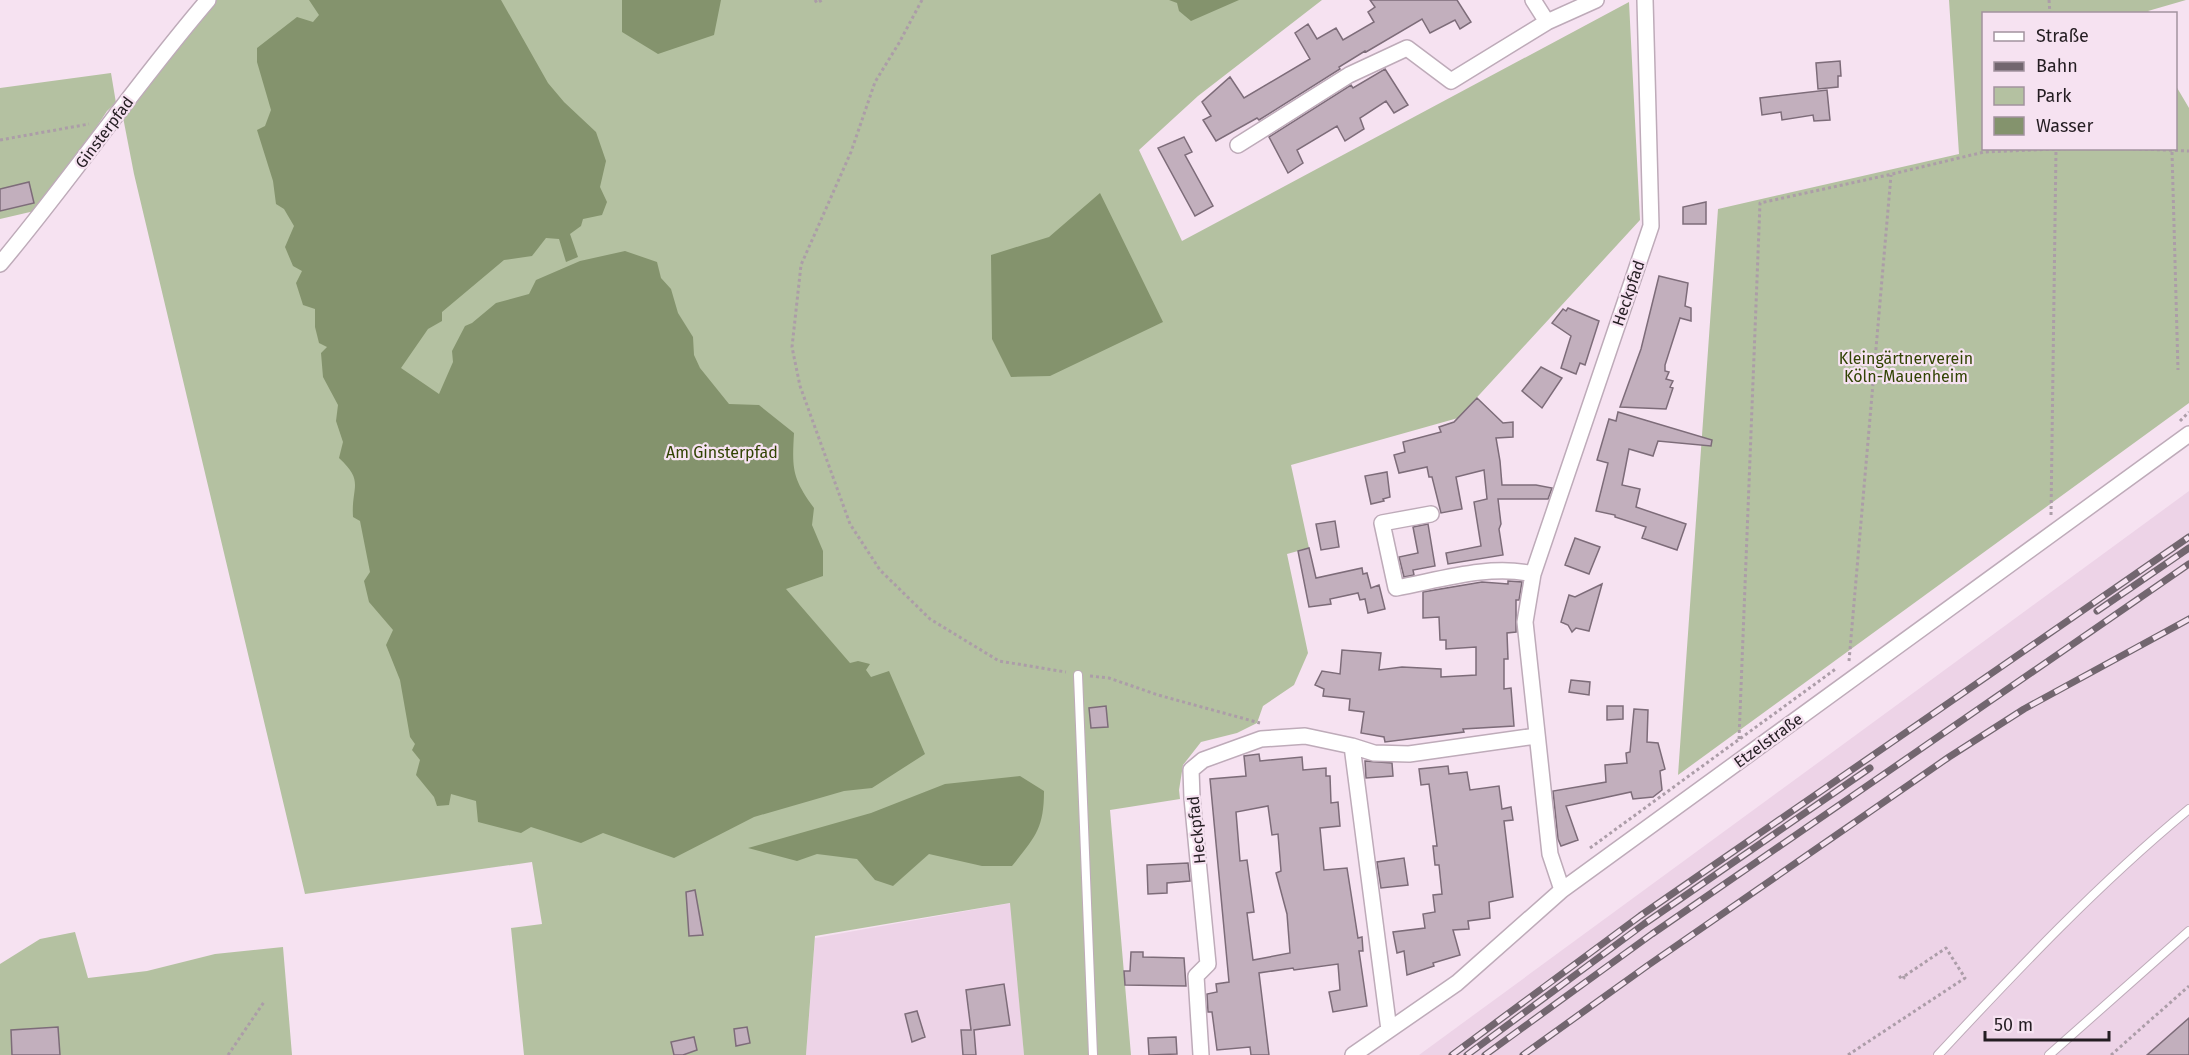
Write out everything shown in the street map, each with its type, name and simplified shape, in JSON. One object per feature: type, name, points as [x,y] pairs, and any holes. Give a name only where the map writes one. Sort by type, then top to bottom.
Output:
[{"type":"street","name":"Ginsterpfad","points":[[0,264],[50,205],[125,102],[208,0]]},
{"type":"street","points":[[1533,0],[1547,22]]},
{"type":"street","points":[[1238,145],[1349,75],[1407,48],[1450,81],[1547,22],[1596,0]]},
{"type":"street","name":"Heckpfad","points":[[1562,890],[1550,854],[1525,622],[1533,574],[1651,226],[1645,0]]},
{"type":"street","name":"Etzelstraße","points":[[1353,1055],[1457,983],[1562,890],[2189,434]]},
{"type":"street","points":[[1431,514],[1382,523],[1396,588],[1492,571],[1516,570],[1533,574]]},
{"type":"street","name":"Heckpfad","points":[[1201,1055],[1196,976],[1208,964],[1191,770],[1203,760],[1261,739],[1305,736],[1374,753],[1409,754],[1536,736]]},
{"type":"street","points":[[1352,746],[1389,1030]]},
{"type":"lane","points":[[1078,675],[1093,1055]]},
{"type":"lane","points":[[1938,1055],[2044,942],[2110,878],[2189,809]]},
{"type":"lane","points":[[2049,1055],[2189,931]]},
{"type":"path","points":[[814,0],[817,3],[822,0]]},
{"type":"path","points":[[922,0],[875,82],[852,152],[801,265],[792,347],[800,386],[850,524],[880,570],[930,619],[999,661],[1109,678],[1158,695],[1260,723]]},
{"type":"path","points":[[0,140],[90,123]]},
{"type":"path","points":[[1740,739],[1760,203],[1984,152],[2034,150]]},
{"type":"path","points":[[2050,534],[2059,150]]},
{"type":"path","points":[[2144,150],[2189,151]]},
{"type":"path","points":[[2172,152],[2178,370]]},
{"type":"path","points":[[1849,660],[1891,175]]},
{"type":"path","points":[[1848,1055],[1965,978],[1946,948],[1901,978]]},
{"type":"path","points":[[2111,1055],[2189,986]]},
{"type":"path","points":[[228,1055],[264,1002]]},
{"type":"shaded area","points":[[2189,491],[2189,1055],[1419,1055]]},
{"type":"shaded area","points":[[1011,903],[1024,1055],[806,1055],[815,938]]},
{"type":"green space","name":"Am Ginsterpfad","points":[[215,0],[1322,0],[1198,96],[1139,150],[1182,241],[1629,2],[1640,220],[1458,418],[1291,465],[1309,548],[1287,554],[1308,653],[1294,685],[1263,706],[1257,723],[1237,733],[1201,742],[1183,765],[1180,799],[1110,810],[1131,1055],[1024,1055],[1010,903],[815,936],[806,1055],[524,1055],[511,928],[542,924],[532,862],[305,894],[134,174],[122,112]]},
{"type":"green space","name":"Kleingärtnerverein Köln-Mauenheim","points":[[1949,0],[2186,0],[2148,11],[2150,12],[1982,12],[1982,150],[2177,150],[2177,88],[2189,108],[2189,403],[1678,775],[1718,209],[1959,154]]},
{"type":"green space","points":[[111,73],[116,103],[107,111],[43,209],[0,219],[0,88]]},
{"type":"green space","points":[[75,932],[88,978],[147,971],[215,954],[283,947],[292,1055],[0,1055],[0,964],[40,939]]},
{"type":"water","points":[[309,0],[501,0],[548,83],[564,102],[596,132],[606,161],[600,187],[607,202],[602,215],[583,219],[581,226],[570,234],[578,257],[566,262],[559,239],[546,238],[532,256],[504,260],[442,312],[442,321],[428,329],[401,368],[439,394],[453,362],[452,351],[465,326],[496,303],[529,294],[536,280],[580,261],[625,251],[657,262],[661,278],[671,289],[678,313],[693,337],[694,355],[700,368],[729,404],[759,405],[794,433],[795,473],[801,489],[814,508],[812,525],[823,551],[823,576],[786,589],[850,663],[858,661],[870,664],[866,670],[871,677],[889,671],[925,754],[872,788],[844,791],[754,817],[674,858],[603,833],[581,843],[531,827],[521,833],[478,822],[476,801],[451,794],[449,805],[437,806],[434,797],[416,775],[420,760],[412,750],[415,744],[410,737],[400,680],[386,645],[393,630],[369,602],[364,581],[370,572],[360,521],[353,517],[354,479],[347,466],[339,458],[343,442],[336,421],[338,405],[323,377],[321,353],[327,347],[319,343],[315,327],[315,309],[303,305],[296,283],[302,271],[293,266],[285,247],[294,226],[284,209],[276,204],[273,181],[257,130],[265,126],[271,110],[257,62],[257,48],[297,17],[313,22],[319,15]]},
{"type":"water","points":[[622,0],[721,0],[714,35],[658,54],[622,32]]},
{"type":"water","points":[[1169,0],[1239,0],[1191,21],[1179,11],[1177,3]]},
{"type":"water","points":[[1100,193],[1163,322],[1050,376],[1011,377],[992,339],[991,255],[1049,237]]},
{"type":"water","points":[[1020,776],[1044,791],[1044,804],[1037,832],[1012,866],[982,866],[929,854],[893,886],[875,880],[857,859],[817,854],[797,861],[748,848],[871,813],[945,784]]},
{"type":"building","points":[[1370,0],[1457,0],[1471,22],[1460,29],[1455,20],[1430,33],[1422,19],[1339,67],[1340,69],[1259,120],[1257,118],[1216,141],[1203,120],[1211,116],[1202,102],[1230,77],[1244,98],[1310,59],[1295,33],[1308,24],[1317,39],[1336,28],[1343,40],[1374,22],[1368,12],[1375,7]]},
{"type":"building","points":[[1840,61],[1841,76],[1838,76],[1838,87],[1818,89],[1816,63]]},
{"type":"building","points":[[1385,69],[1408,105],[1394,113],[1386,101],[1360,118],[1364,129],[1345,141],[1337,126],[1297,150],[1303,163],[1288,173],[1269,137],[1351,85],[1353,88]]},
{"type":"building","points":[[1827,90],[1830,120],[1814,121],[1813,115],[1782,120],[1781,112],[1762,115],[1760,98]]},
{"type":"building","points":[[1184,137],[1192,152],[1185,155],[1213,206],[1195,216],[1158,148]]},
{"type":"building","points":[[29,182],[34,203],[0,211],[0,189]]},
{"type":"building","points":[[1706,202],[1706,224],[1683,224],[1683,207]]},
{"type":"building","points":[[1659,276],[1688,283],[1685,306],[1691,308],[1691,321],[1680,318],[1665,365],[1665,371],[1669,372],[1666,379],[1673,381],[1670,387],[1673,388],[1666,409],[1620,407],[1641,349]]},
{"type":"building","points":[[1568,308],[1599,321],[1585,365],[1580,363],[1576,374],[1561,368],[1571,336],[1552,323],[1563,309],[1566,311]]},
{"type":"building","points":[[1541,367],[1562,378],[1542,408],[1522,391]]},
{"type":"building","points":[[1477,398],[1503,423],[1513,422],[1513,437],[1496,438],[1502,485],[1536,485],[1552,488],[1548,499],[1498,499],[1503,555],[1448,564],[1446,553],[1481,546],[1474,502],[1487,499],[1484,470],[1456,477],[1462,509],[1441,513],[1432,477],[1429,477],[1427,467],[1399,473],[1394,455],[1405,452],[1403,442],[1441,432],[1439,427],[1454,422]]},
{"type":"building","points":[[1618,412],[1712,440],[1711,446],[1658,441],[1653,456],[1629,449],[1622,485],[1640,489],[1636,507],[1686,524],[1677,550],[1642,538],[1646,527],[1615,517],[1615,515],[1596,511],[1608,463],[1597,460],[1609,419],[1616,421]]},
{"type":"building","points":[[1387,472],[1390,497],[1371,504],[1365,476]]},
{"type":"building","points":[[1335,521],[1339,547],[1321,550],[1316,524]]},
{"type":"building","points":[[1428,524],[1435,566],[1413,570],[1414,575],[1404,577],[1399,557],[1418,553],[1413,527]]},
{"type":"building","points":[[1575,538],[1600,547],[1589,574],[1565,565]]},
{"type":"building","points":[[1309,548],[1316,578],[1362,568],[1363,574],[1367,573],[1371,588],[1379,585],[1385,609],[1368,613],[1365,599],[1360,600],[1358,593],[1330,599],[1331,604],[1309,607],[1298,551]]},
{"type":"building","points":[[1508,581],[1522,582],[1519,600],[1516,600],[1516,632],[1507,633],[1508,659],[1504,659],[1504,689],[1511,688],[1514,726],[1463,729],[1464,732],[1385,742],[1384,737],[1361,733],[1364,712],[1349,710],[1350,699],[1323,696],[1324,689],[1315,685],[1322,671],[1340,674],[1342,650],[1381,653],[1379,670],[1402,667],[1441,669],[1441,677],[1476,675],[1476,647],[1446,649],[1446,640],[1440,640],[1439,617],[1423,618],[1423,592],[1482,582],[1508,584]]},
{"type":"building","points":[[1602,584],[1589,631],[1576,628],[1572,632],[1568,625],[1561,622],[1569,595],[1575,597]]},
{"type":"building","points":[[1571,680],[1590,682],[1589,695],[1569,692]]},
{"type":"building","points":[[1106,706],[1108,727],[1091,728],[1089,708]]},
{"type":"building","points":[[1607,706],[1623,706],[1623,719],[1607,720]]},
{"type":"building","points":[[1634,709],[1648,710],[1647,742],[1658,743],[1665,769],[1660,771],[1662,790],[1653,797],[1633,799],[1631,792],[1566,806],[1578,840],[1561,846],[1558,839],[1553,791],[1606,782],[1605,765],[1627,763],[1626,753],[1630,752]]},
{"type":"building","points":[[1259,754],[1260,761],[1302,757],[1303,770],[1326,768],[1326,776],[1330,776],[1331,803],[1338,802],[1340,826],[1320,828],[1324,870],[1347,868],[1358,938],[1362,937],[1363,951],[1359,951],[1367,1006],[1333,1012],[1329,992],[1340,990],[1338,964],[1259,973],[1269,1055],[1251,1055],[1250,1047],[1217,1050],[1212,1012],[1208,1012],[1207,994],[1217,992],[1216,984],[1229,982],[1210,779],[1246,776],[1244,756]],"holes":[[[1268,806],[1272,835],[1278,834],[1281,871],[1276,873],[1287,914],[1290,953],[1253,960],[1247,913],[1254,912],[1247,860],[1240,861],[1236,812]]]},
{"type":"building","points":[[1365,761],[1392,763],[1393,776],[1366,778]]},
{"type":"building","points":[[1448,766],[1449,774],[1467,772],[1470,790],[1499,786],[1502,809],[1511,807],[1513,820],[1504,821],[1513,897],[1489,902],[1490,918],[1468,921],[1469,929],[1453,930],[1460,955],[1433,963],[1434,966],[1407,975],[1404,951],[1397,953],[1393,932],[1425,928],[1423,914],[1435,912],[1433,895],[1442,894],[1439,865],[1435,865],[1433,846],[1437,846],[1429,784],[1421,785],[1419,769]]},
{"type":"building","points":[[1404,858],[1408,885],[1381,888],[1377,862]]},
{"type":"building","points":[[1188,863],[1190,881],[1167,883],[1167,893],[1148,894],[1147,865]]},
{"type":"building","points":[[695,890],[703,935],[689,936],[686,892]]},
{"type":"building","points":[[1131,952],[1143,952],[1143,957],[1184,958],[1186,986],[1125,985],[1124,971],[1130,971]]},
{"type":"building","points":[[1004,984],[1010,1025],[974,1030],[976,1055],[963,1055],[961,1030],[971,1030],[966,990]]},
{"type":"building","points":[[917,1011],[925,1037],[912,1042],[905,1014]]},
{"type":"building","points":[[2189,1018],[2189,1055],[2147,1055]]},
{"type":"building","points":[[58,1027],[60,1055],[12,1055],[11,1030]]},
{"type":"building","points":[[747,1027],[750,1043],[736,1046],[734,1029]]},
{"type":"building","points":[[694,1037],[697,1050],[683,1055],[674,1055],[671,1042]]},
{"type":"building","points":[[1176,1037],[1177,1054],[1149,1055],[1148,1038]]},
{"type":"railway","points":[[1452,1055],[1640,916],[2189,537]]},
{"type":"railway","points":[[2097,611],[2189,548]]},
{"type":"railway","points":[[1485,1055],[1652,934],[2189,564]]},
{"type":"railway","points":[[1523,1055],[1647,966],[1949,757],[2024,709],[2189,619]]},
{"type":"railway","points":[[1467,1055],[1644,924],[1870,768]]}]
